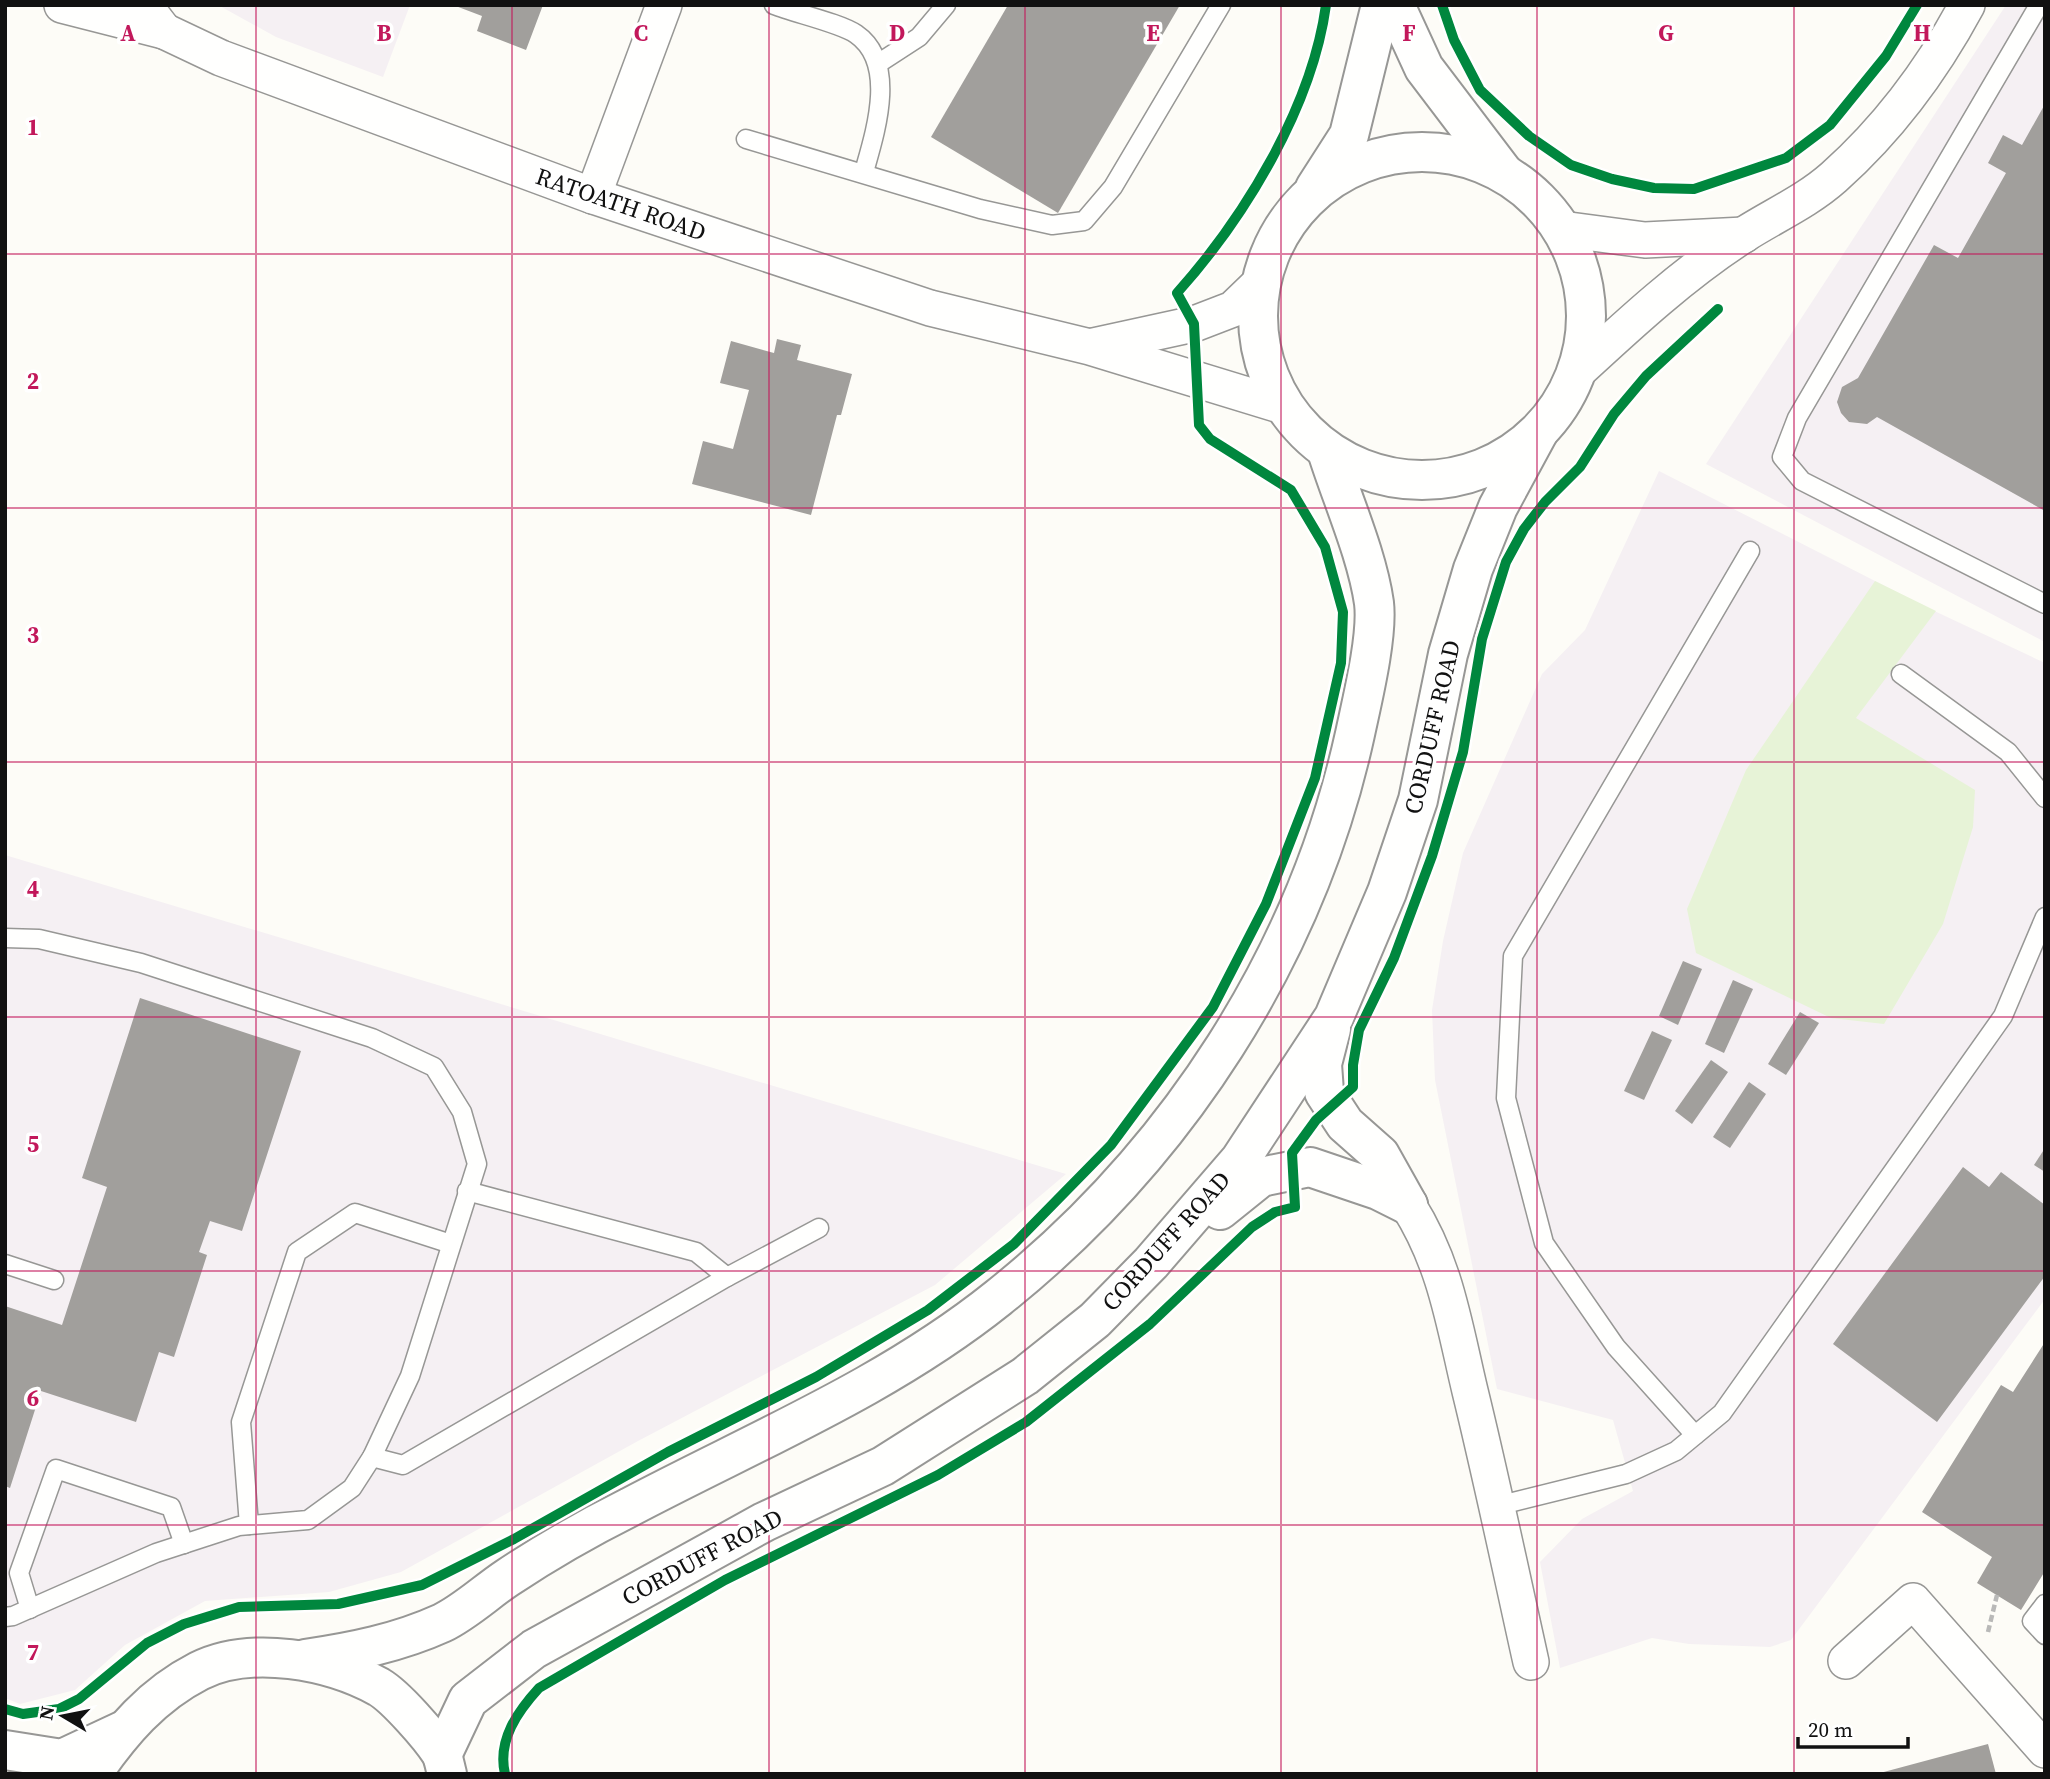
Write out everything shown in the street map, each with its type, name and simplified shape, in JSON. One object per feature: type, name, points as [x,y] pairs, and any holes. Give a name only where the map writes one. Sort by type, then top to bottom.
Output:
[{"type":"street","name":"RATOATH ROAD","points":[[62,5],[154,18],[221,58],[593,196],[930,308],[1090,347],[1283,406]]},
{"type":"street","points":[[593,196],[664,5]]},
{"type":"street","points":[[1381,5],[1349,135],[1312,193],[1280,232],[1260,283],[1259,344],[1268,375],[1283,406],[1301,428],[1326,451],[1367,472],[1411,481],[1449,479],[1502,461],[1538,433],[1558,408],[1576,373],[1587,326],[1582,277],[1562,229],[1535,196],[1503,172],[1424,68],[1395,5]]},
{"type":"street","points":[[1576,373],[1643,312],[1744,235],[1794,208],[1832,179],[1871,142],[1923,80],[1967,5]]},
{"type":"street","points":[[1312,193],[1339,173],[1399,153],[1443,152],[1503,172]]},
{"type":"street","points":[[1562,229],[1646,240],[1744,235]]},
{"type":"street","name":"RATOATH ROAD","points":[[1090,347],[1194,324],[1233,309],[1260,283]]},
{"type":"street","name":"CORDUFF ROAD","points":[[444,1764],[468,1700],[534,1649],[764,1522],[883,1466],[1025,1376],[1095,1320],[1151,1263],[1240,1160],[1334,1017],[1387,892],[1418,800],[1448,654],[1473,569],[1498,507],[1538,433]]},
{"type":"street","points":[[92,1774],[122,1731],[158,1697],[200,1670],[243,1659],[305,1659],[370,1649],[444,1622],[511,1576],[623,1510],[845,1399],[921,1354],[998,1298],[1069,1236],[1139,1164],[1208,1077],[1269,972],[1311,886],[1344,783],[1367,681],[1374,606],[1326,451]]},
{"type":"street","points":[[1334,1017],[1322,1064],[1324,1092],[1345,1125],[1380,1155],[1429,1239],[1443,1276],[1531,1662]]},
{"type":"street","points":[[1151,1263],[1261,1177],[1310,1167],[1378,1190],[1408,1205]]},
{"type":"street","points":[[1846,1661],[1913,1601],[2045,1750]]},
{"type":"street","points":[[305,1659],[380,1688],[444,1764]]},
{"type":"street","points":[[5,1751],[62,1759],[122,1731]]},
{"type":"lane","points":[[774,5],[857,35],[878,63],[880,116],[864,172]]},
{"type":"lane","points":[[878,63],[919,37],[946,5]]},
{"type":"lane","points":[[746,139],[864,172],[980,209],[1052,225],[1084,221],[1113,187],[1221,5]]},
{"type":"lane","points":[[2039,5],[1797,418],[1782,457],[1801,481],[2045,604]]},
{"type":"lane","points":[[1695,1435],[1616,1347],[1544,1242],[1506,1098],[1513,956],[1750,551]]},
{"type":"lane","points":[[1901,674],[2008,752],[2045,798]]},
{"type":"lane","points":[[1497,1506],[1626,1474],[1676,1451],[1722,1413],[2003,1016],[2045,916]]},
{"type":"lane","points":[[5,938],[39,939],[141,963],[372,1038],[434,1067],[462,1112],[477,1164],[410,1376],[372,1457],[352,1488],[308,1520],[249,1525],[184,1544],[5,1617]]},
{"type":"lane","points":[[467,1191],[696,1252],[727,1277]]},
{"type":"lane","points":[[249,1525],[242,1422],[297,1252],[355,1213],[451,1244]]},
{"type":"lane","points":[[372,1457],[403,1465],[727,1277],[819,1228]]},
{"type":"lane","points":[[5,1264],[54,1280]]},
{"type":"lane","points":[[30,1609],[19,1573],[56,1469],[171,1507],[184,1544]]},
{"type":"lane","points":[[2045,1604],[2032,1621],[2045,1635]]},
{"type":"shaded area","points":[[218,5],[410,5],[383,77],[276,37]]},
{"type":"shaded area","points":[[2006,5],[2045,5],[2045,642],[1706,464]]},
{"type":"shaded area","points":[[1659,471],[1928,608],[2045,663],[2045,1299],[1791,1640],[1770,1647],[1689,1644],[1652,1638],[1560,1668],[1540,1562],[1582,1519],[1633,1491],[1613,1420],[1497,1389],[1435,1080],[1432,1010],[1443,941],[1463,853],[1542,674],[1585,630]]},
{"type":"shaded area","points":[[5,855],[1066,1174],[935,1285],[638,1441],[401,1572],[329,1592],[205,1601],[125,1645],[75,1690],[20,1704],[5,1698]]},
{"type":"green space","points":[[1875,581],[1936,611],[1856,718],[1975,790],[1973,827],[1943,924],[1884,1024],[1831,1018],[1696,953],[1687,909],[1746,770]]},
{"type":"building","points":[[453,5],[543,5],[526,50],[477,31],[482,16]]},
{"type":"building","points":[[1008,5],[1180,5],[1058,213],[931,137]]},
{"type":"building","points":[[2045,104],[2045,511],[1877,417],[1867,424],[1849,422],[1841,413],[1837,402],[1842,387],[1858,378],[1934,245],[1958,258],[2006,173],[1988,163],[2003,135],[2022,145]]},
{"type":"building","points":[[777,339],[801,345],[797,360],[852,374],[841,415],[837,415],[811,515],[692,484],[703,441],[733,449],[749,390],[720,383],[731,341],[774,353]]},
{"type":"building","points":[[1683,961],[1702,969],[1678,1025],[1659,1016]]},
{"type":"building","points":[[1733,980],[1753,989],[1724,1053],[1705,1044]]},
{"type":"building","points":[[140,998],[301,1051],[242,1231],[210,1221],[199,1252],[207,1255],[174,1357],[159,1352],[136,1422],[41,1391],[10,1488],[5,1486],[5,1306],[62,1325],[107,1187],[82,1178]]},
{"type":"building","points":[[1800,1012],[1819,1023],[1786,1075],[1768,1064]]},
{"type":"building","points":[[1652,1031],[1672,1040],[1644,1100],[1624,1091]]},
{"type":"building","points":[[1711,1060],[1728,1072],[1692,1124],[1675,1111]]},
{"type":"building","points":[[1749,1082],[1766,1094],[1730,1148],[1713,1137]]},
{"type":"building","points":[[2045,1148],[2045,1172],[2034,1165]]},
{"type":"building","points":[[1963,1167],[1989,1187],[2001,1172],[2045,1205],[2045,1276],[1937,1422],[1833,1344]]},
{"type":"building","points":[[2045,1342],[2045,1571],[2021,1610],[1977,1583],[1992,1557],[1922,1512],[2001,1385],[2013,1392]]},
{"type":"building","points":[[1988,1744],[1996,1774],[1880,1774],[1880,1773]]},
{"type":"cycle path","points":[[5,1709],[23,1714],[59,1709],[79,1699],[147,1643],[184,1624],[239,1607],[338,1604],[422,1585],[514,1539],[668,1452],[816,1377],[928,1310],[1014,1244],[1111,1145],[1213,1007],[1266,904],[1315,778],[1341,663],[1343,612],[1325,547],[1291,490],[1210,439],[1199,425],[1194,324],[1177,293],[1227,230],[1272,159],[1306,82],[1326,5]]},
{"type":"cycle path","points":[[1442,5],[1454,40],[1480,90],[1529,136],[1571,165],[1612,179],[1654,188],[1694,189],[1786,158],[1830,125],[1886,56],[1917,5]]},
{"type":"cycle path","points":[[505,1774],[504,1749],[511,1727],[539,1688],[725,1580],[938,1475],[1026,1422],[1150,1324],[1252,1227],[1275,1212],[1295,1207],[1292,1153],[1316,1120],[1353,1087],[1353,1065],[1359,1030],[1394,958],[1432,856],[1463,752],[1482,639],[1506,562],[1524,529],[1545,502],[1580,467],[1614,414],[1646,376],[1718,309]]}]
